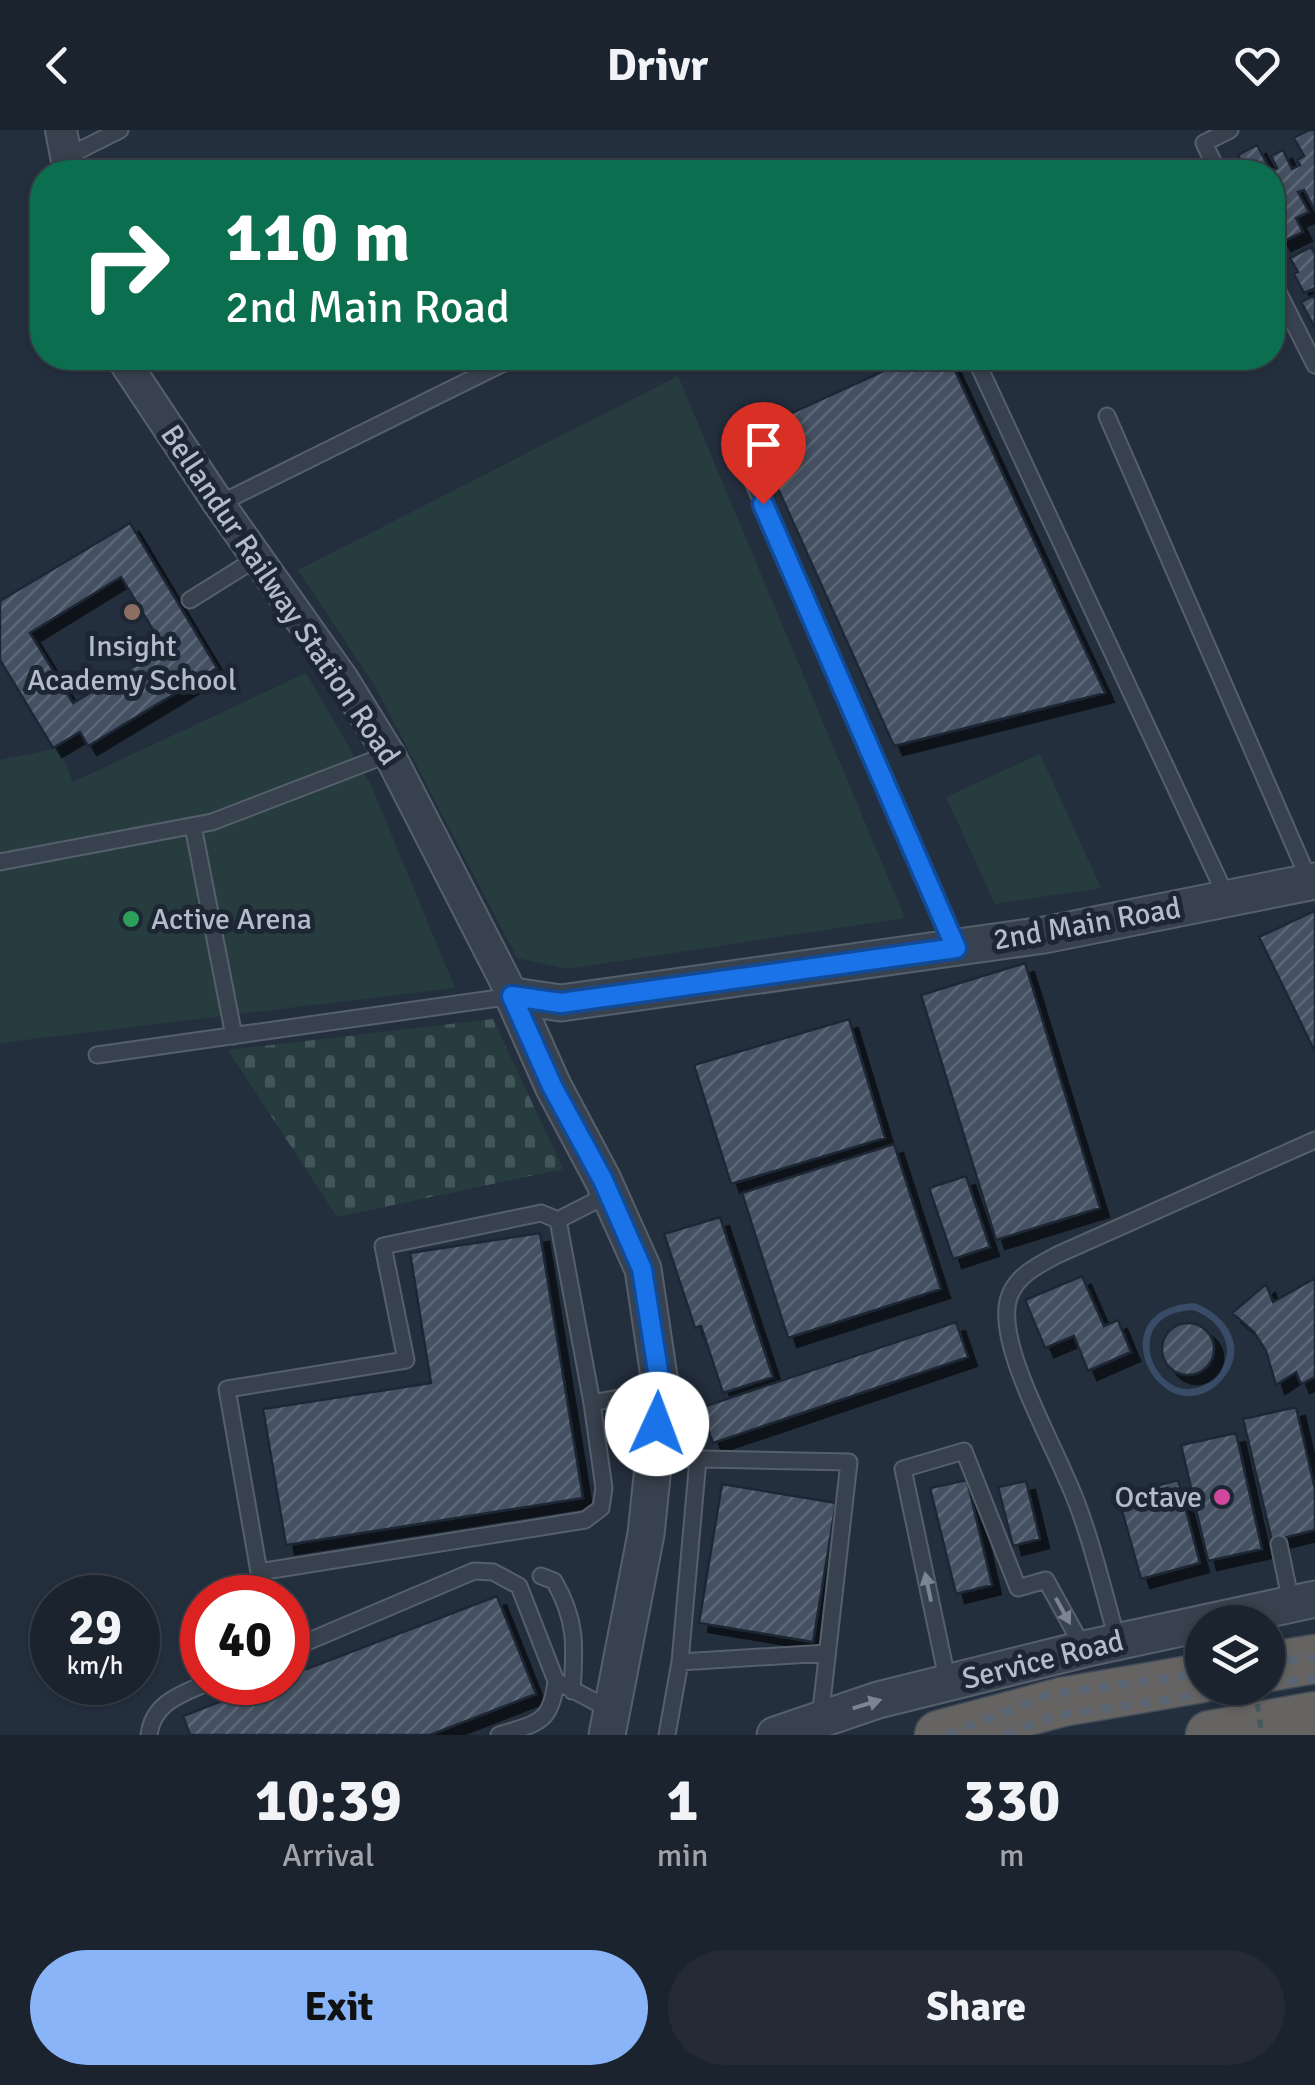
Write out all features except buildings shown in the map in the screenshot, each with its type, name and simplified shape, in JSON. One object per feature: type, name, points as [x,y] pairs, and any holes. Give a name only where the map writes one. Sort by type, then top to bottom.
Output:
[{"type":"highway","points":[[1285,1664],[1315,1659]]},
{"type":"highway","points":[[939,1735],[1062,1702],[1185,1681]]},
{"type":"highway","points":[[1210,1735],[1315,1716]]},
{"type":"street","name":"Bellandur Railway Station Road","points":[[130,370],[342,678],[389,754],[512,996]]},
{"type":"street","name":"2nd Main Road","points":[[512,996],[561,1003],[956,948],[1044,935],[1313,882]]},
{"type":"street","points":[[512,996],[642,1269],[661,1390],[646,1534],[609,1722]]},
{"type":"street","name":"Service Road","points":[[775,1735],[948,1683],[1303,1601]]},
{"type":"lane","points":[[66,153],[120,130]]},
{"type":"lane","points":[[1212,160],[1204,144],[1230,130]]},
{"type":"lane","points":[[1285,306],[1315,365]]},
{"type":"lane","points":[[219,504],[490,370]]},
{"type":"lane","points":[[981,370],[1227,898]]},
{"type":"lane","points":[[1107,416],[1313,882]]},
{"type":"lane","points":[[748,470],[956,948]]},
{"type":"lane","points":[[190,600],[257,558]]},
{"type":"lane","points":[[0,862],[212,822],[389,754]]},
{"type":"lane","points":[[193,826],[234,1036]]},
{"type":"lane","points":[[97,1055],[512,996]]},
{"type":"lane","points":[[1101,1646],[1079,1509],[1011,1349],[1006,1309],[1010,1292],[1028,1270],[1042,1263],[1315,1140]]},
{"type":"lane","points":[[558,1220],[592,1402],[604,1488],[601,1508],[585,1520],[260,1572],[228,1389],[406,1360],[383,1246],[541,1213],[558,1220],[609,1194]]},
{"type":"lane","points":[[592,1402],[661,1390]]},
{"type":"lane","points":[[948,1683],[904,1469],[964,1452],[1018,1588],[1046,1580],[1101,1646]]},
{"type":"lane","points":[[654,1458],[850,1462],[820,1719]]},
{"type":"lane","points":[[667,1735],[680,1662],[698,1459]]},
{"type":"lane","points":[[1279,1544],[1303,1601]]},
{"type":"lane","points":[[310,1641],[474,1571],[493,1572],[519,1586],[556,1681],[553,1706],[543,1719],[498,1735]]},
{"type":"lane","points":[[541,1576],[554,1580],[572,1616],[572,1691]]},
{"type":"lane","points":[[680,1662],[827,1652]]},
{"type":"lane","points":[[556,1681],[609,1722]]},
{"type":"lane","points":[[148,1735],[150,1722],[168,1700],[180,1695]]},
{"type":"path","points":[[1257,1705],[1262,1735]]},
{"type":"green space","points":[[678,376],[905,918],[567,969],[517,958],[376,688],[298,570]]},
{"type":"green space","name":"Active Arena","points":[[306,673],[371,785],[455,988],[0,1043],[0,760],[59,748],[73,782]]},
{"type":"green space","points":[[1040,754],[1101,888],[995,904],[946,797]]},
{"type":"green space","points":[[493,1019],[563,1169],[337,1217],[228,1050]]},
{"type":"water","points":[[1194,1303],[1217,1316],[1231,1335],[1234,1357],[1230,1369],[1221,1381],[1199,1395],[1178,1395],[1160,1384],[1148,1366],[1143,1346],[1147,1326],[1164,1310]],"holes":[[[1193,1310],[1203,1314],[1224,1338],[1227,1347],[1223,1367],[1196,1388],[1178,1387],[1163,1378],[1153,1363],[1150,1346],[1154,1329],[1168,1316]]]},
{"type":"railway","points":[[1285,1661],[1315,1657]]},
{"type":"railway","points":[[947,1735],[1048,1695],[1185,1675]]},
{"type":"railway","points":[[1285,1682],[1315,1678]]},
{"type":"railway","points":[[1005,1735],[1053,1716],[1185,1697]]},
{"type":"place","name":"Insight Academy School","points":[[132,612]]},
{"type":"place","name":"Active Arena","points":[[131,919]]},
{"type":"place","name":"Octave","points":[[1222,1497]]},
{"type":"route","points":[[657,1424],[661,1390],[642,1269],[603,1180],[552,1086],[512,996],[561,1003],[956,948],[763,504]]}]
